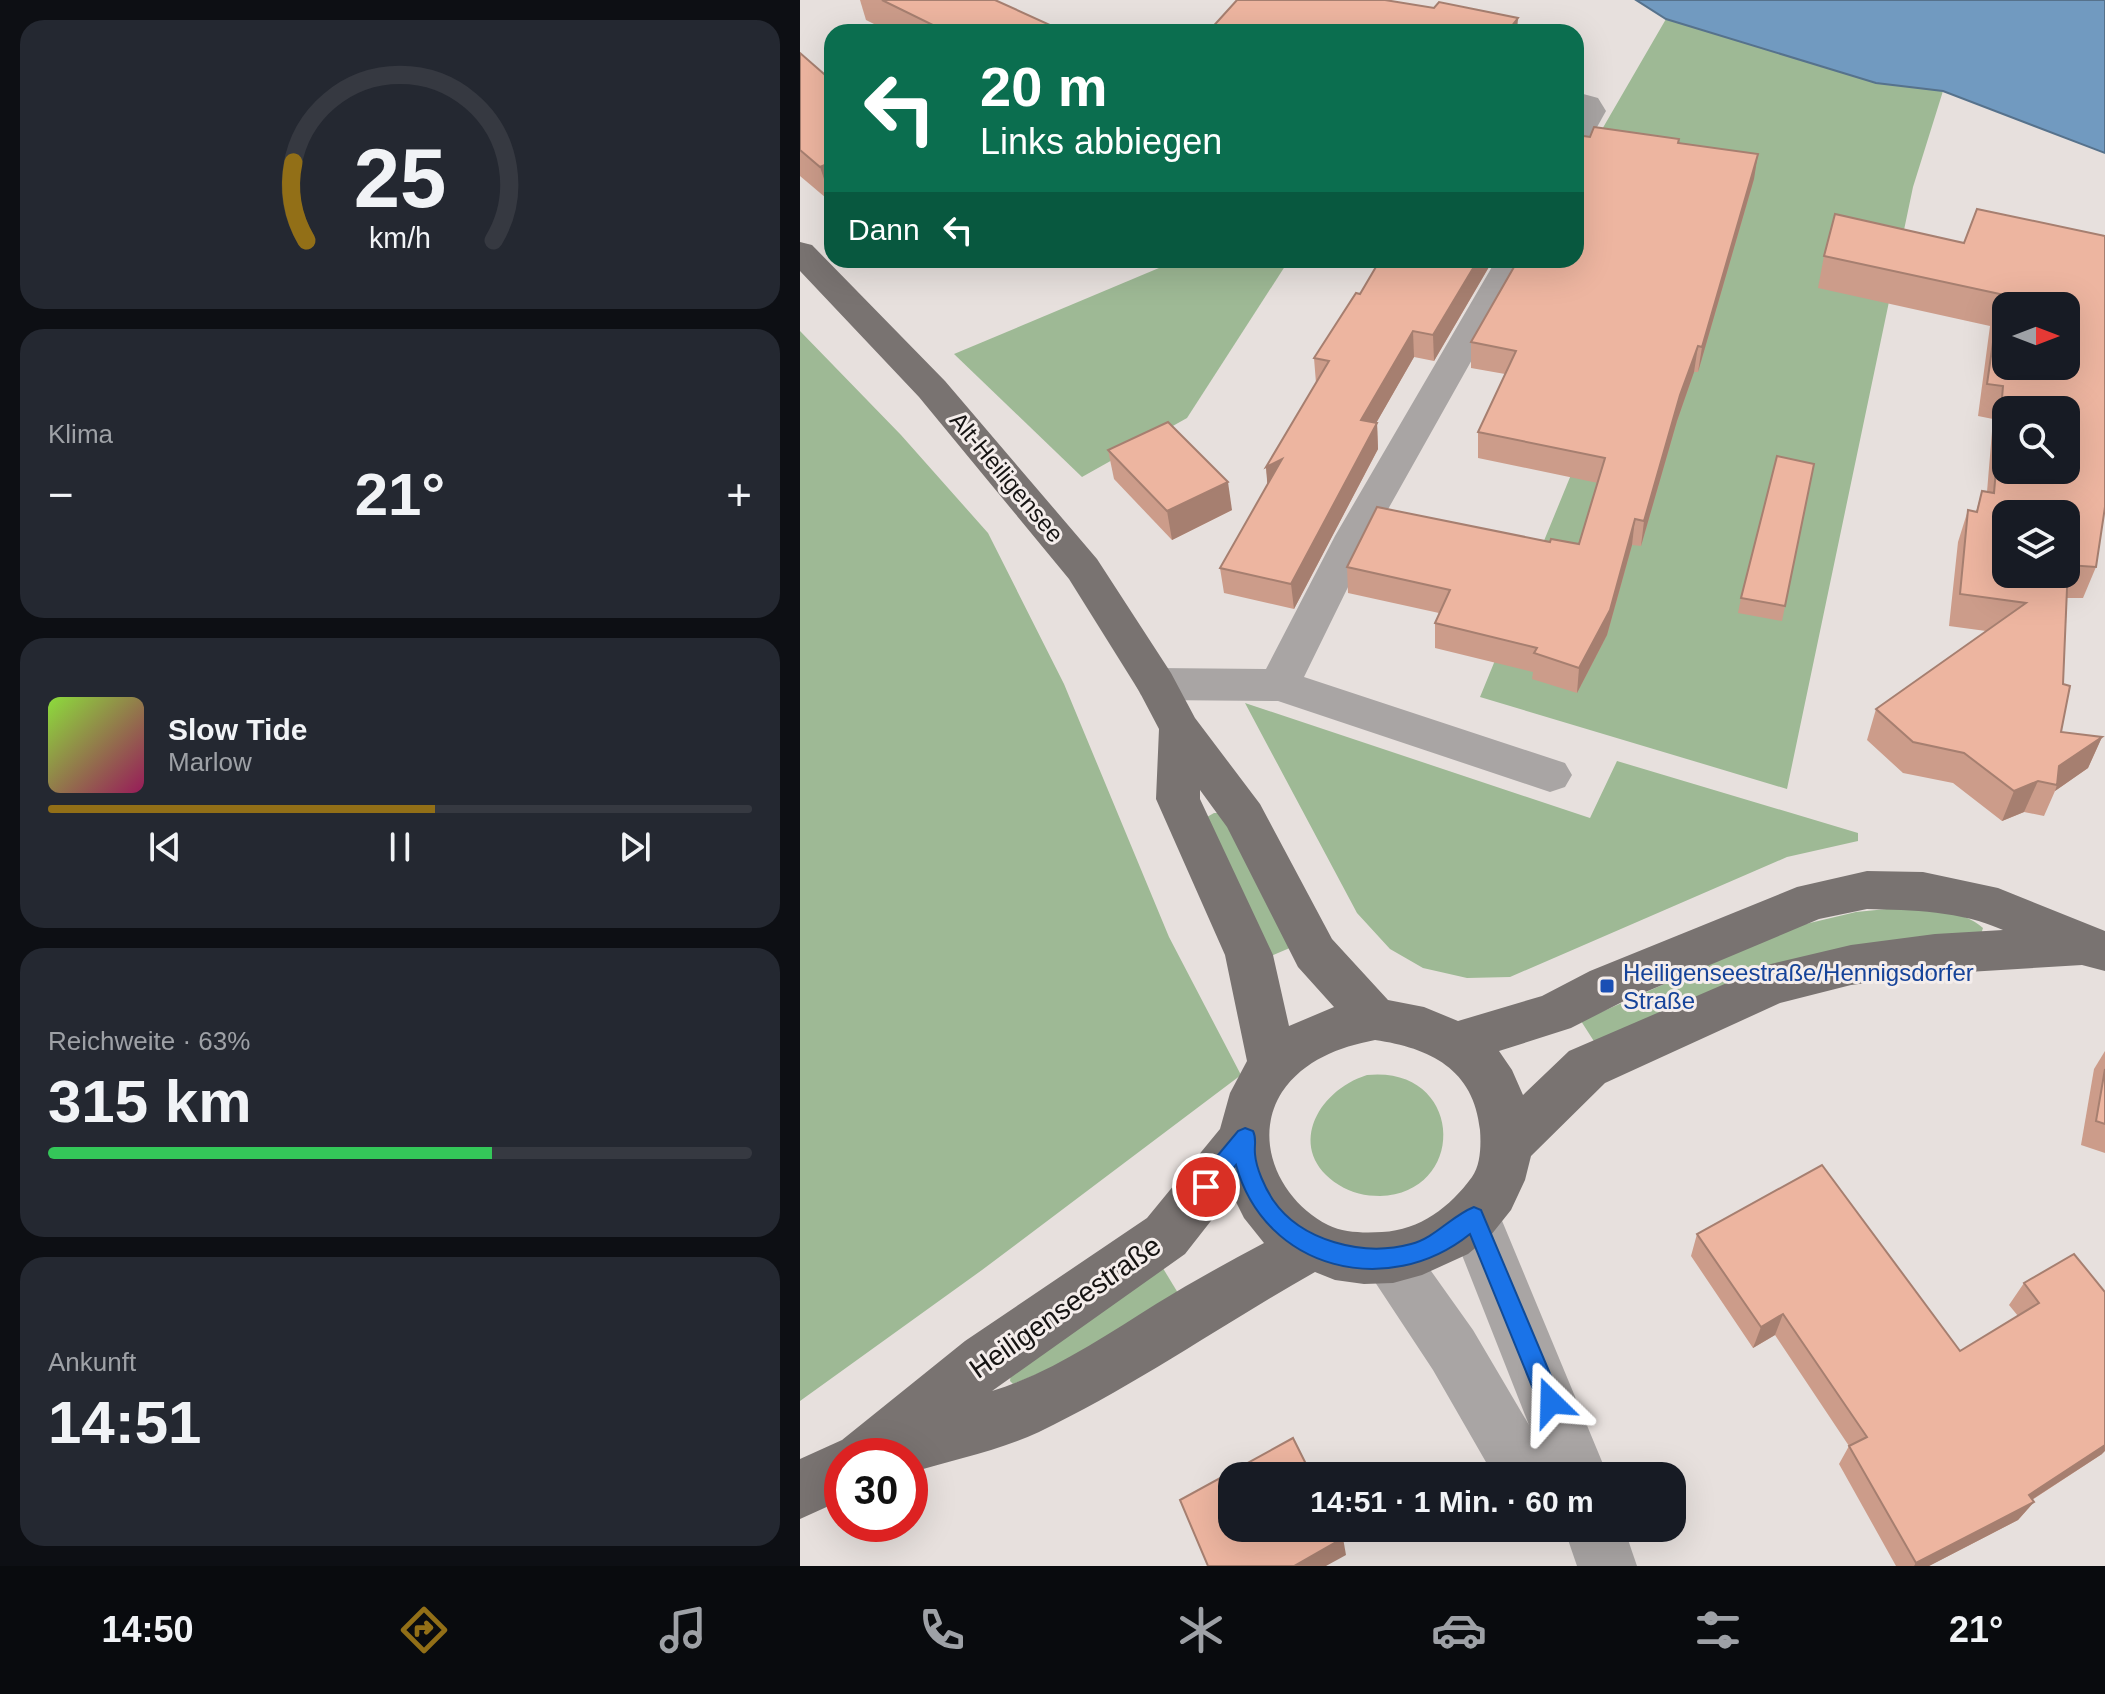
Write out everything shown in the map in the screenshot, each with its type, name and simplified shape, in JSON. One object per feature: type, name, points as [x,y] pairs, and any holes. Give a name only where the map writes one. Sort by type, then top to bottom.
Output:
[{"type":"main road","name":"Alt-Heiligensee","points":[[800,252],[932,389],[1083,569],[1156,684],[1180,729],[1244,816],[1315,953],[1375,1019]]},
{"type":"main road","points":[[1180,729],[1178,799],[1249,955],[1273,1067]]},
{"type":"main road","points":[[1456,1043],[1554,1013],[1607,986],[1813,901],[1867,890],[1923,891],[1998,907],[2095,948]]},
{"type":"main road","points":[[1506,1146],[1587,1067],[1771,985],[1851,965],[1935,954],[2095,948]]},
{"type":"main road","points":[[1375,1019],[1418,1025],[1473,1055],[1498,1093],[1506,1115],[1506,1146],[1499,1180],[1474,1217],[1450,1236],[1413,1255],[1390,1258],[1343,1255],[1298,1238],[1266,1208],[1248,1171],[1244,1154],[1252,1100],[1261,1081],[1273,1067],[1313,1035],[1342,1024],[1375,1019]]},
{"type":"main road","name":"Heiligenseestraße","points":[[887,1438],[985,1361],[1166,1236],[1245,1137]]},
{"type":"main road","name":"Heiligenseestraße","points":[[928,1439],[1017,1412],[1106,1367],[1209,1302],[1312,1245]]},
{"type":"main road","points":[[800,1490],[824,1478]]},
{"type":"street","points":[[1584,103],[1591,111],[1584,124]]},
{"type":"street","points":[[1279,685],[1354,536],[1507,268]]},
{"type":"street","points":[[1156,684],[1279,685],[1550,775]]},
{"type":"street","points":[[1474,1217],[1573,1462]]},
{"type":"street","points":[[1390,1258],[1453,1350],[1519,1462]]},
{"type":"green space","points":[[1666,19],[1763,48],[1943,60],[1943,91],[1913,187],[1787,789],[1480,697],[1702,155],[1597,138]]},
{"type":"green space","points":[[1159,268],[1284,268],[1187,418],[1082,477],[954,354]]},
{"type":"green space","points":[[800,331],[901,435],[988,533],[1064,684],[1169,937],[1241,1075],[982,1270],[800,1401]]},
{"type":"green space","points":[[1245,703],[1590,818],[1617,761],[1858,833],[1858,841],[1787,857],[1510,977],[1467,978],[1423,968],[1390,949],[1357,913]]},
{"type":"green space","points":[[1222,813],[1292,947],[1271,956],[1207,817]]},
{"type":"green space","points":[[1897,908],[1954,914],[1983,928],[1981,934],[1597,1046],[1581,1021],[1793,927],[1856,912]]},
{"type":"green space","points":[[1367,1075],[1399,1077],[1422,1089],[1437,1108],[1443,1131],[1441,1154],[1429,1174],[1409,1190],[1380,1196],[1354,1192],[1339,1185],[1323,1171],[1313,1156],[1311,1139],[1321,1108],[1349,1083]]},
{"type":"green space","points":[[1161,1265],[1178,1293],[1069,1361],[1013,1384],[1010,1381],[1011,1372]]},
{"type":"water","points":[[1636,0],[2105,0],[2105,153],[1943,91],[1876,83],[1666,19]]},
{"type":"building","points":[[882,0],[995,0],[1048,24],[931,24]]},
{"type":"building","points":[[1237,0],[1385,0],[1434,8],[1439,2],[1518,18],[1513,24],[1215,24]]},
{"type":"building","points":[[800,53],[824,74],[824,165],[820,167],[800,150]]},
{"type":"building","points":[[1594,127],[1758,154],[1702,347],[1698,346],[1680,395],[1644,521],[1635,519],[1610,610],[1579,668],[1534,653],[1537,648],[1435,623],[1450,590],[1347,567],[1377,507],[1550,542],[1551,539],[1579,544],[1605,458],[1478,432],[1516,351],[1471,342],[1513,268],[1584,268],[1584,136],[1590,137]]},
{"type":"building","points":[[1977,209],[2105,236],[2105,507],[2096,567],[2080,566],[2080,500],[1992,500],[1992,588],[2067,588],[2063,684],[2070,686],[2061,732],[2102,737],[2059,766],[2057,785],[2038,781],[2014,791],[1964,753],[1913,742],[1876,709],[2026,603],[1960,594],[1968,510],[1977,512],[1982,491],[1994,493],[1995,484],[2080,484],[2080,396],[2002,396],[2003,386],[1987,384],[1992,349],[1992,380],[2080,380],[2080,292],[1992,292],[1824,256],[1835,214],[1964,243]]},
{"type":"building","points":[[1375,268],[1473,268],[1433,335],[1413,331],[1361,420],[1377,423],[1291,584],[1220,568],[1282,459],[1266,467],[1329,361],[1314,358],[1356,293],[1360,294]]},
{"type":"building","points":[[1168,422],[1228,482],[1167,511],[1108,450]]},
{"type":"building","points":[[1777,456],[1814,464],[1785,606],[1741,598]]},
{"type":"building","points":[[2105,1069],[2105,1124],[2096,1121]]},
{"type":"building","points":[[1822,1165],[1960,1351],[2039,1303],[2024,1283],[2074,1254],[2105,1292],[2105,1445],[2029,1495],[2034,1502],[1916,1563],[1849,1446],[1867,1437],[1783,1314],[1761,1327],[1697,1234]]},
{"type":"building","points":[[1293,1438],[1305,1462],[1249,1462]]},
{"type":"building","points":[[1218,1479],[1218,1542],[1336,1542],[1294,1566],[1208,1566],[1180,1500]]},
{"type":"place","name":"Heiligenseestraße/Hennigsdorfer Straße","points":[[1607,986]]},
{"type":"route","points":[[1206,1187],[1245,1137],[1244,1154],[1248,1171],[1266,1208],[1298,1238],[1327,1252],[1366,1259],[1413,1255],[1450,1236],[1474,1217],[1551,1402]]}]
